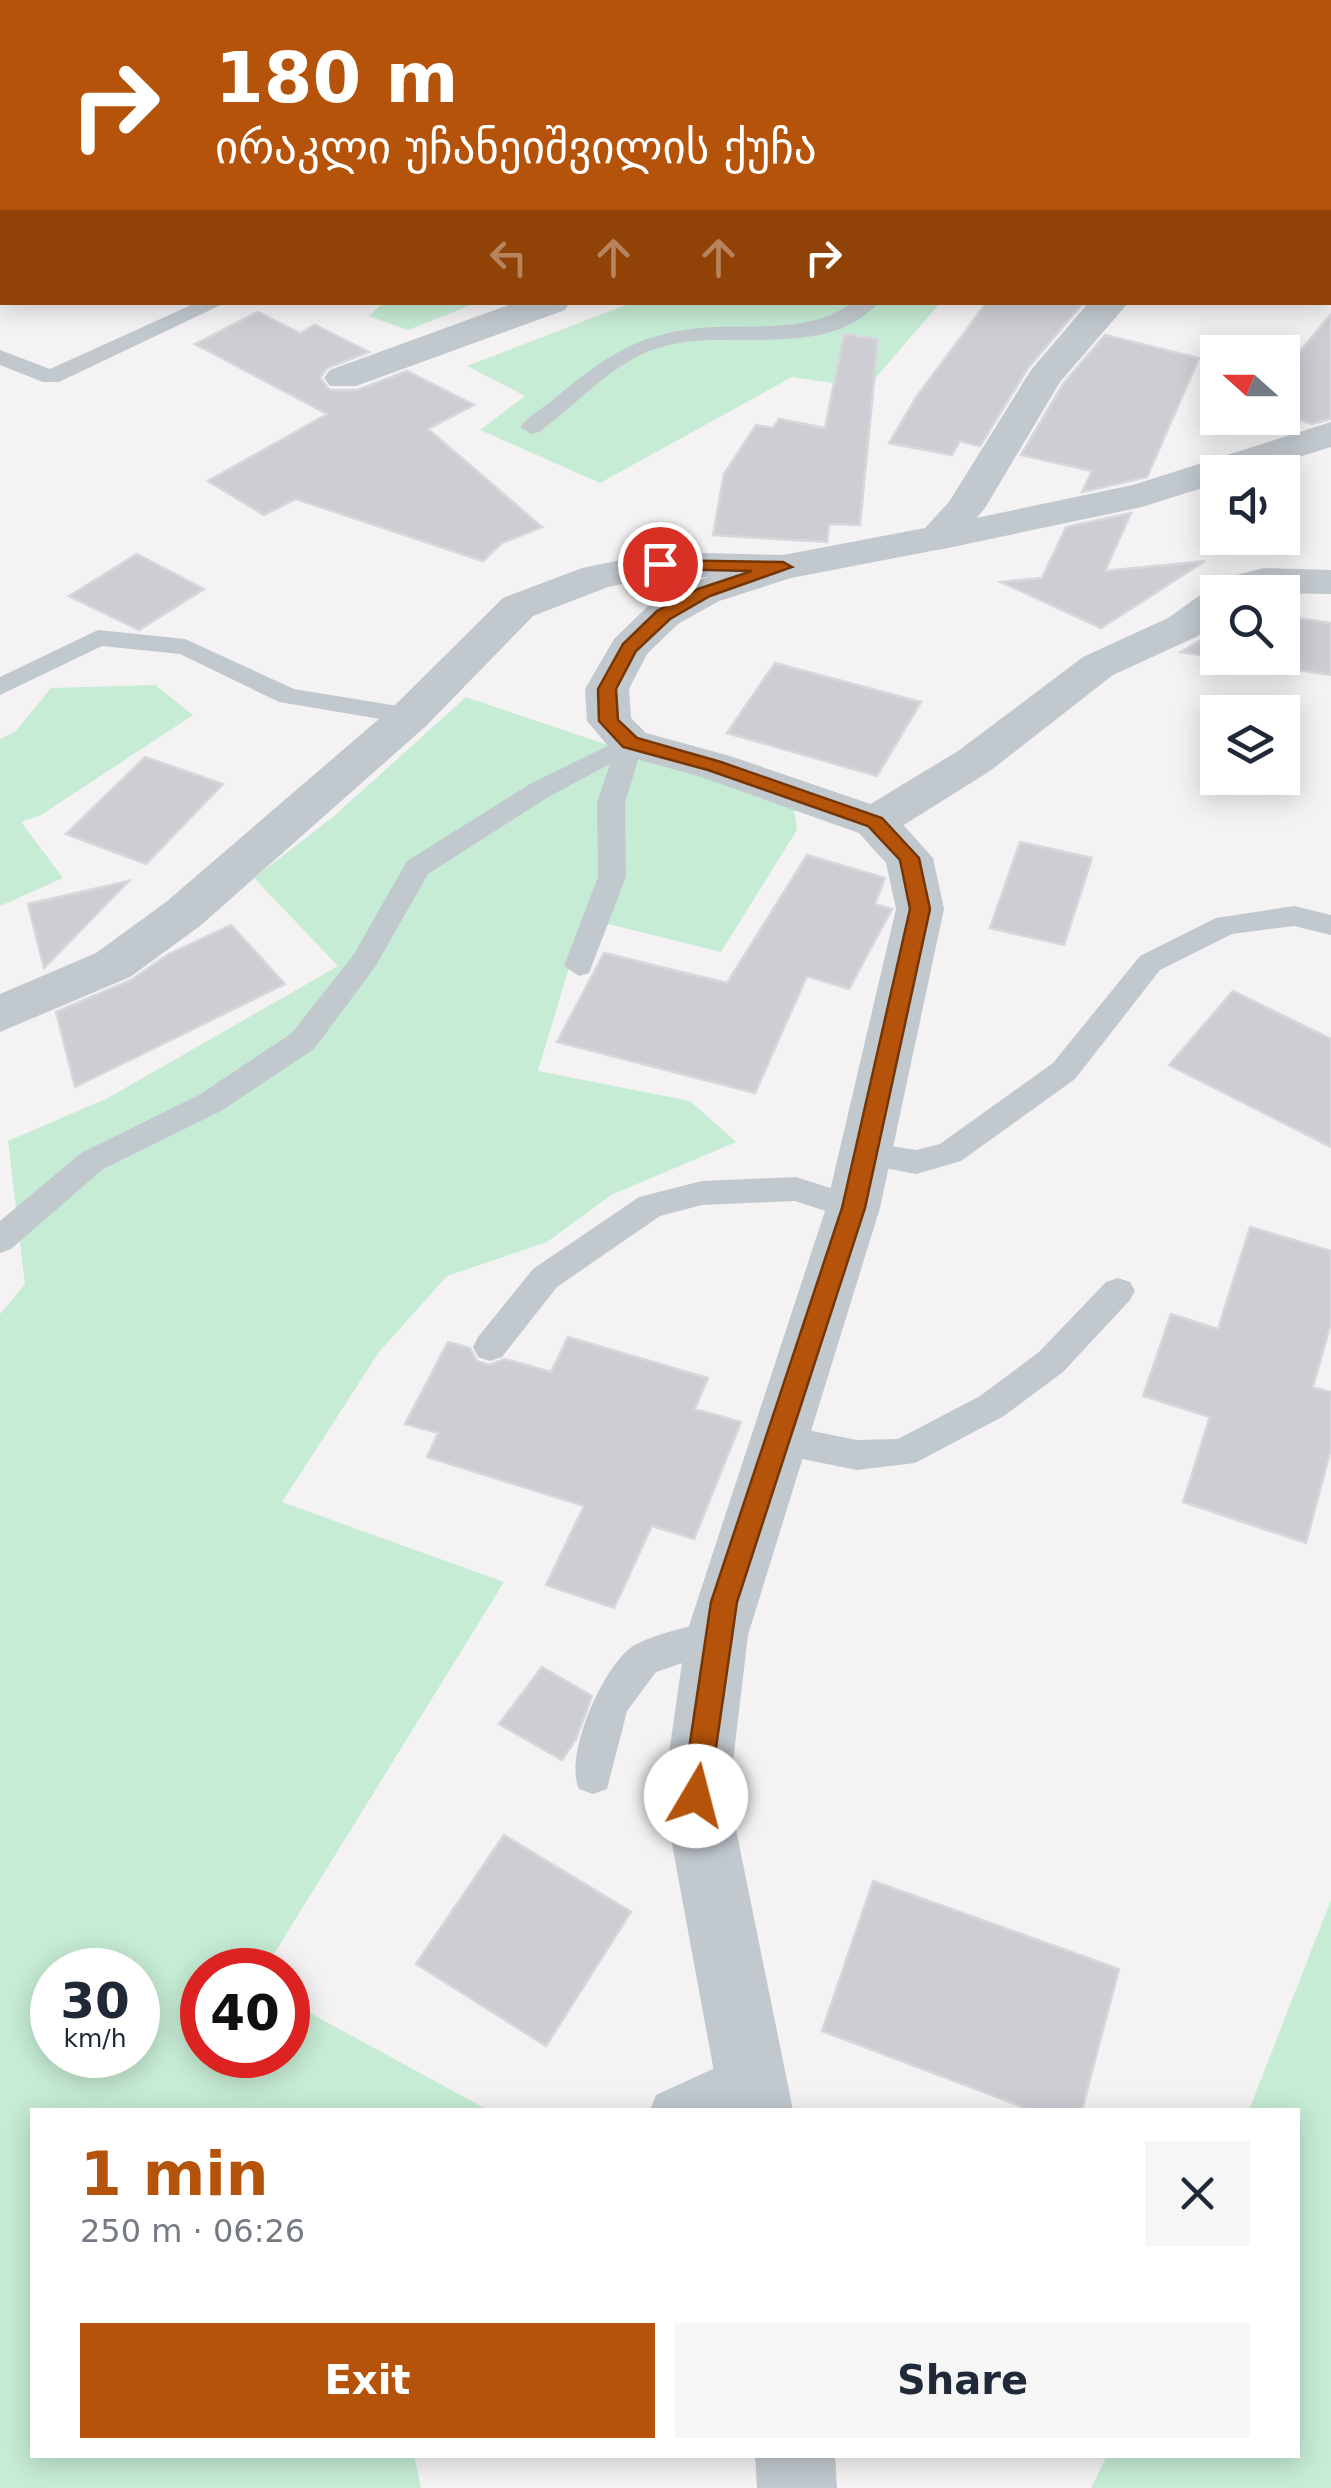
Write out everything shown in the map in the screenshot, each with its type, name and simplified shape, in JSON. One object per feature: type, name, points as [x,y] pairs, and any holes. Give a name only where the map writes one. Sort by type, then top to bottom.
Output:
[{"type":"street","points":[[343,378],[544,305]]},
{"type":"street","points":[[938,538],[965,508],[1044,378],[1090,320],[1108,305]]},
{"type":"street","points":[[753,2092],[696,1796],[717,1635],[854,1208],[920,909],[909,858],[875,822],[714,766],[630,742],[608,721],[607,689],[629,648],[664,615],[704,592],[783,567],[1142,496],[1331,434]]},
{"type":"street","points":[[0,1014],[113,965],[155,934],[410,716],[518,607],[596,577],[660,564],[783,567]]},
{"type":"street","points":[[1300,580],[1331,582]]},
{"type":"street","points":[[875,822],[974,761],[1098,666],[1183,627],[1200,614]]},
{"type":"street","points":[[795,2458],[797,2488]]},
{"type":"lane","points":[[0,356],[51,377],[210,305]]},
{"type":"lane","points":[[531,427],[562,407],[580,383],[612,358],[676,337],[834,325],[864,305]]},
{"type":"lane","points":[[0,687],[98,638],[185,647],[288,696],[410,716]]},
{"type":"lane","points":[[579,966],[612,877],[611,804],[630,742]]},
{"type":"lane","points":[[0,1240],[92,1161],[210,1102],[303,1041],[365,960],[417,868],[540,790],[630,742]]},
{"type":"lane","points":[[865,1154],[916,1162],[950,1153],[1064,1072],[1150,963],[1226,925],[1294,916],[1331,925]]},
{"type":"lane","points":[[490,1346],[544,1278],[650,1206],[702,1193],[796,1189],[854,1208]]},
{"type":"lane","points":[[777,1439],[857,1455],[902,1452],[992,1406],[1051,1362],[1118,1292]]},
{"type":"lane","points":[[593,1776],[610,1704],[644,1660],[717,1635]]},
{"type":"lane","points":[[680,2108],[753,2092]]},
{"type":"green space","points":[[381,305],[471,305],[408,330],[369,316]]},
{"type":"green space","points":[[626,305],[938,305],[867,388],[792,377],[600,483],[480,430],[525,396],[467,366]]},
{"type":"green space","points":[[155,685],[193,715],[41,815],[21,822],[63,878],[0,906],[0,739],[16,731],[51,688]]},
{"type":"green space","points":[[466,697],[794,808],[797,830],[721,952],[584,918],[538,1071],[690,1101],[736,1142],[611,1195],[547,1242],[447,1276],[379,1352],[282,1502],[504,1582],[278,1948],[180,1948],[180,2078],[310,2078],[310,2013],[484,2108],[30,2108],[30,2458],[415,2458],[421,2488],[0,2488],[0,1314],[25,1284],[8,1141],[108,1098],[338,966],[254,878],[333,817]]},
{"type":"green space","points":[[1331,1900],[1331,2488],[1091,2488],[1106,2458],[1300,2458],[1300,2108],[1250,2108]]},
{"type":"building","points":[[985,305],[1081,305],[1028,368],[980,446],[960,441],[952,455],[889,443],[917,396]]},
{"type":"building","points":[[258,312],[300,333],[315,325],[369,352],[327,368],[320,378],[330,390],[357,390],[407,371],[474,405],[428,429],[542,527],[502,543],[483,561],[296,499],[264,515],[208,481],[327,414],[195,344]]},
{"type":"building","points":[[1331,314],[1331,419],[1312,424],[1300,420],[1300,351]]},
{"type":"building","points":[[844,334],[878,339],[860,525],[829,524],[827,542],[713,535],[724,474],[756,425],[773,428],[779,419],[825,428]]},
{"type":"building","points":[[1105,335],[1199,358],[1147,477],[1082,492],[1092,471],[1021,455],[1063,384]]},
{"type":"building","points":[[1131,513],[1105,571],[1205,561],[1101,628],[1001,582],[1042,578],[1066,527]]},
{"type":"building","points":[[137,554],[204,589],[139,630],[69,596]]},
{"type":"building","points":[[1300,619],[1331,623],[1331,675],[1300,670]]},
{"type":"building","points":[[1200,641],[1200,655],[1181,652]]},
{"type":"building","points":[[775,663],[921,702],[877,776],[727,733]]},
{"type":"building","points":[[145,757],[223,784],[146,864],[66,834]]},
{"type":"building","points":[[1020,842],[1092,858],[1064,945],[990,928]]},
{"type":"building","points":[[807,855],[885,878],[875,904],[892,909],[849,989],[807,976],[755,1093],[557,1042],[604,953],[727,983]]},
{"type":"building","points":[[129,881],[44,968],[28,904]]},
{"type":"building","points":[[231,925],[285,984],[75,1087],[56,1012],[131,980],[167,955]]},
{"type":"building","points":[[1233,991],[1331,1039],[1331,1147],[1169,1065]]},
{"type":"building","points":[[1250,1227],[1331,1251],[1331,1323],[1313,1387],[1331,1392],[1331,1449],[1306,1543],[1183,1502],[1210,1417],[1143,1396],[1171,1314],[1218,1329]]},
{"type":"building","points":[[568,1337],[708,1378],[695,1409],[741,1422],[694,1539],[652,1526],[614,1608],[546,1585],[584,1506],[427,1457],[438,1433],[405,1424],[448,1342],[470,1348],[477,1361],[489,1365],[505,1359],[551,1372]]},
{"type":"building","points":[[542,1667],[592,1696],[576,1739],[562,1760],[499,1724]]},
{"type":"building","points":[[504,1835],[631,1912],[546,2046],[416,1964]]},
{"type":"building","points":[[873,1881],[1119,1969],[1083,2108],[1026,2108],[822,2031]]},
{"type":"route","points":[[660,564],[783,567],[704,592],[664,615],[629,648],[607,689],[608,721],[630,742],[714,766],[875,822],[909,858],[920,909],[854,1208],[724,1602],[696,1796]]}]
